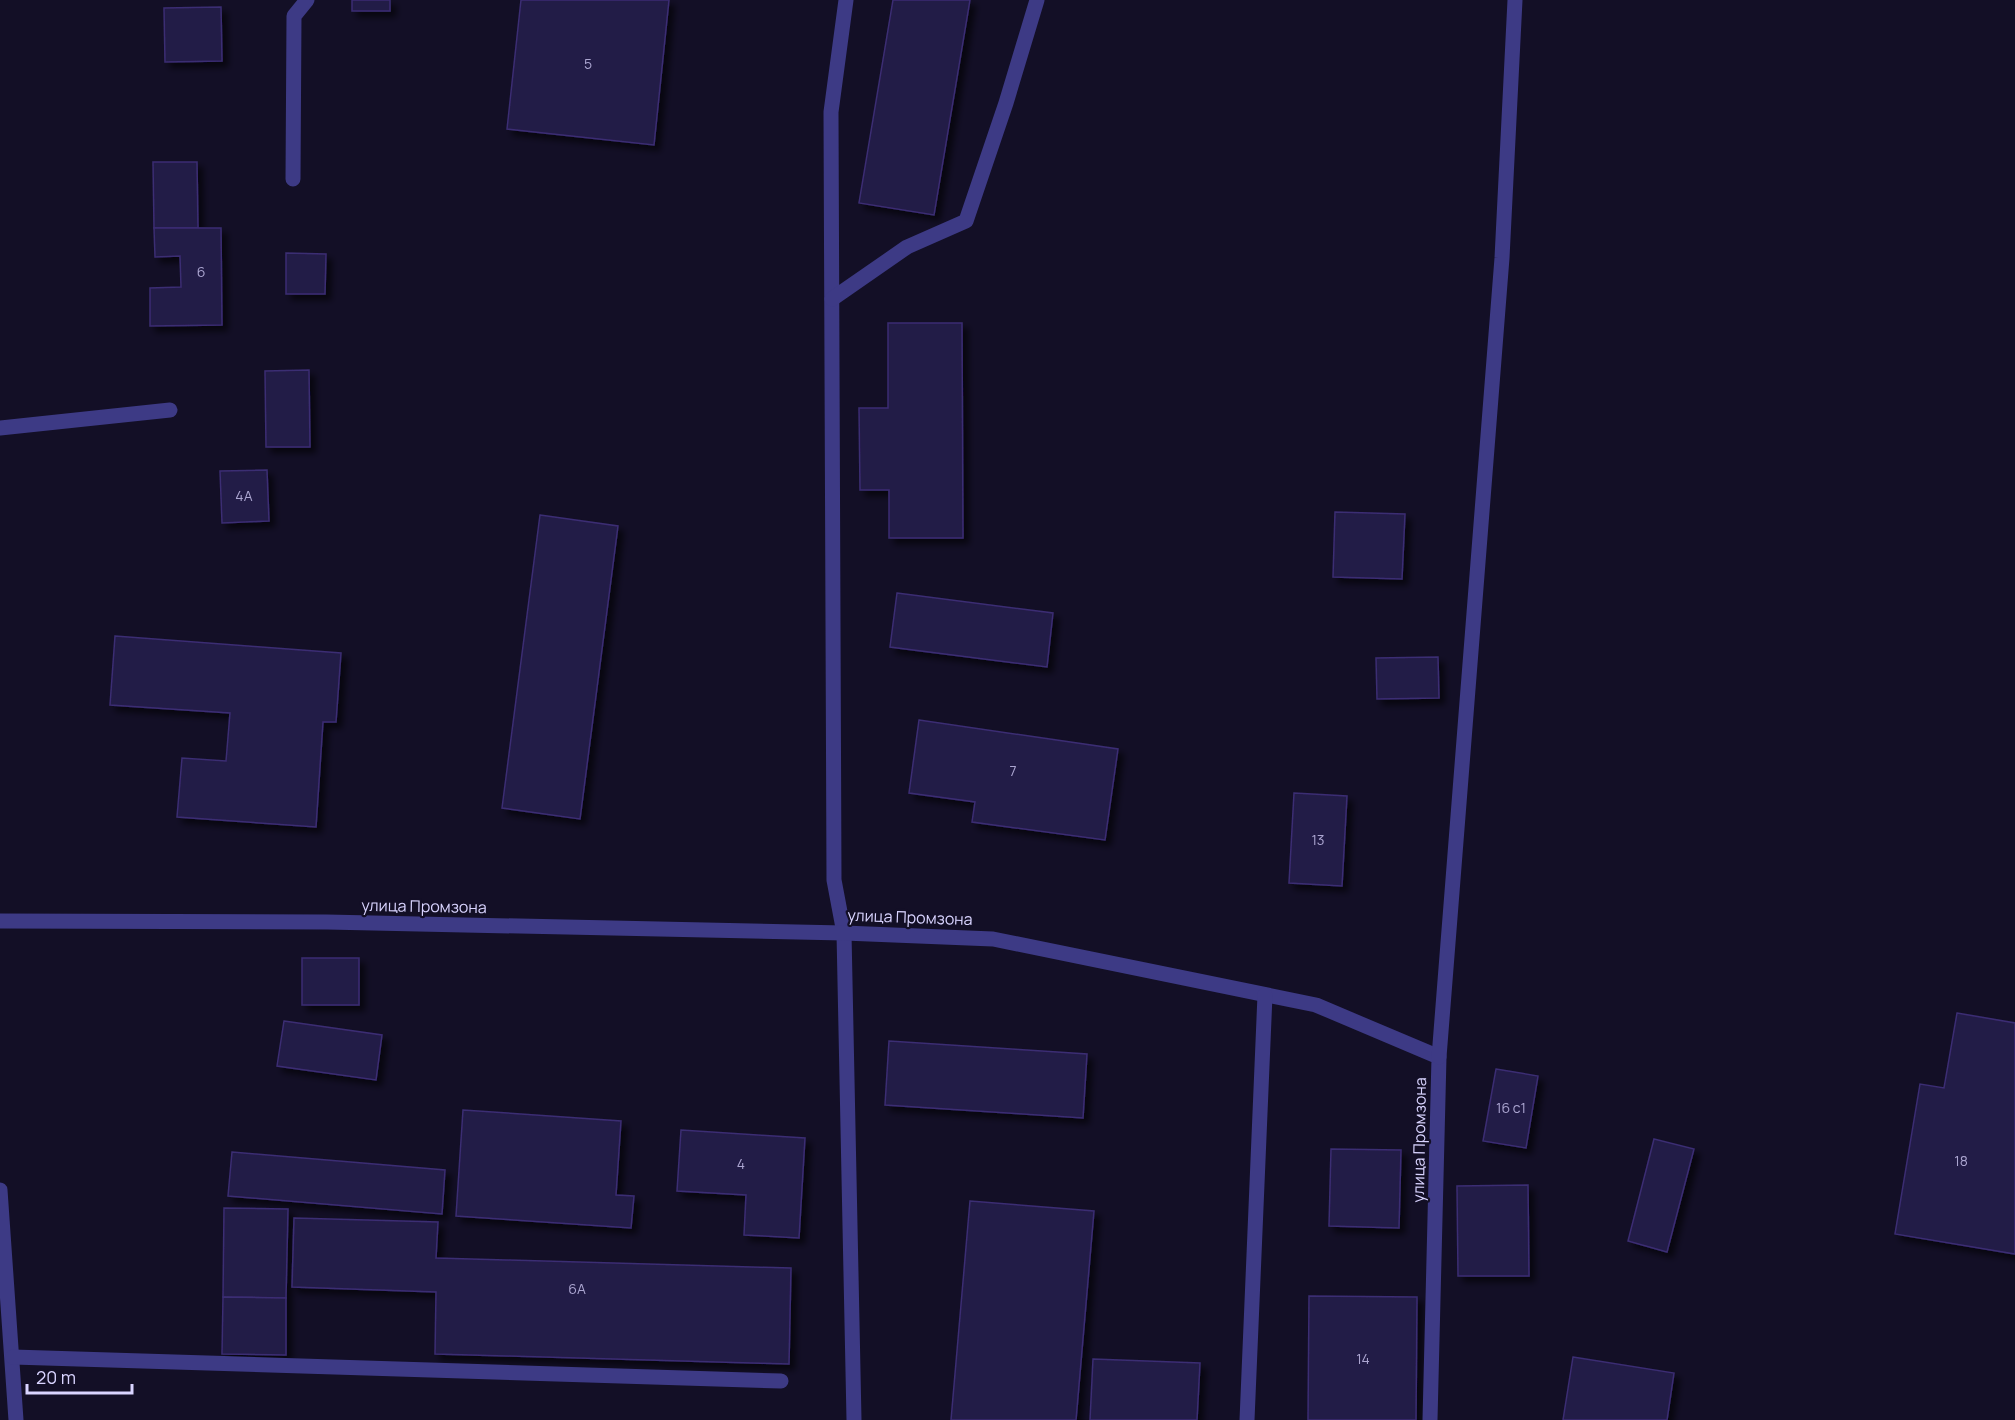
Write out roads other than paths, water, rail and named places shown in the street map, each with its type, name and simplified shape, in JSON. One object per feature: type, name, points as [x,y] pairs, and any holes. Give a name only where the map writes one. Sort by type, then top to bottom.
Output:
[{"type":"street","points":[[293,178],[294,16],[307,0]]},
{"type":"street","points":[[846,0],[831,112],[834,880],[844,933],[854,1420]]},
{"type":"street","points":[[832,299],[907,247],[966,221],[1006,103],[1037,0]]},
{"type":"street","points":[[1439,1058],[1502,258],[1515,0]]},
{"type":"street","points":[[0,428],[170,410]]},
{"type":"street","name":"улица Промзона","points":[[0,921],[339,922],[844,933],[993,939],[1316,1005],[1439,1058],[1430,1420]]},
{"type":"street","points":[[1247,1420],[1264,995]]},
{"type":"street","points":[[0,1190],[16,1420]]},
{"type":"street","points":[[13,1357],[781,1381]]}]
